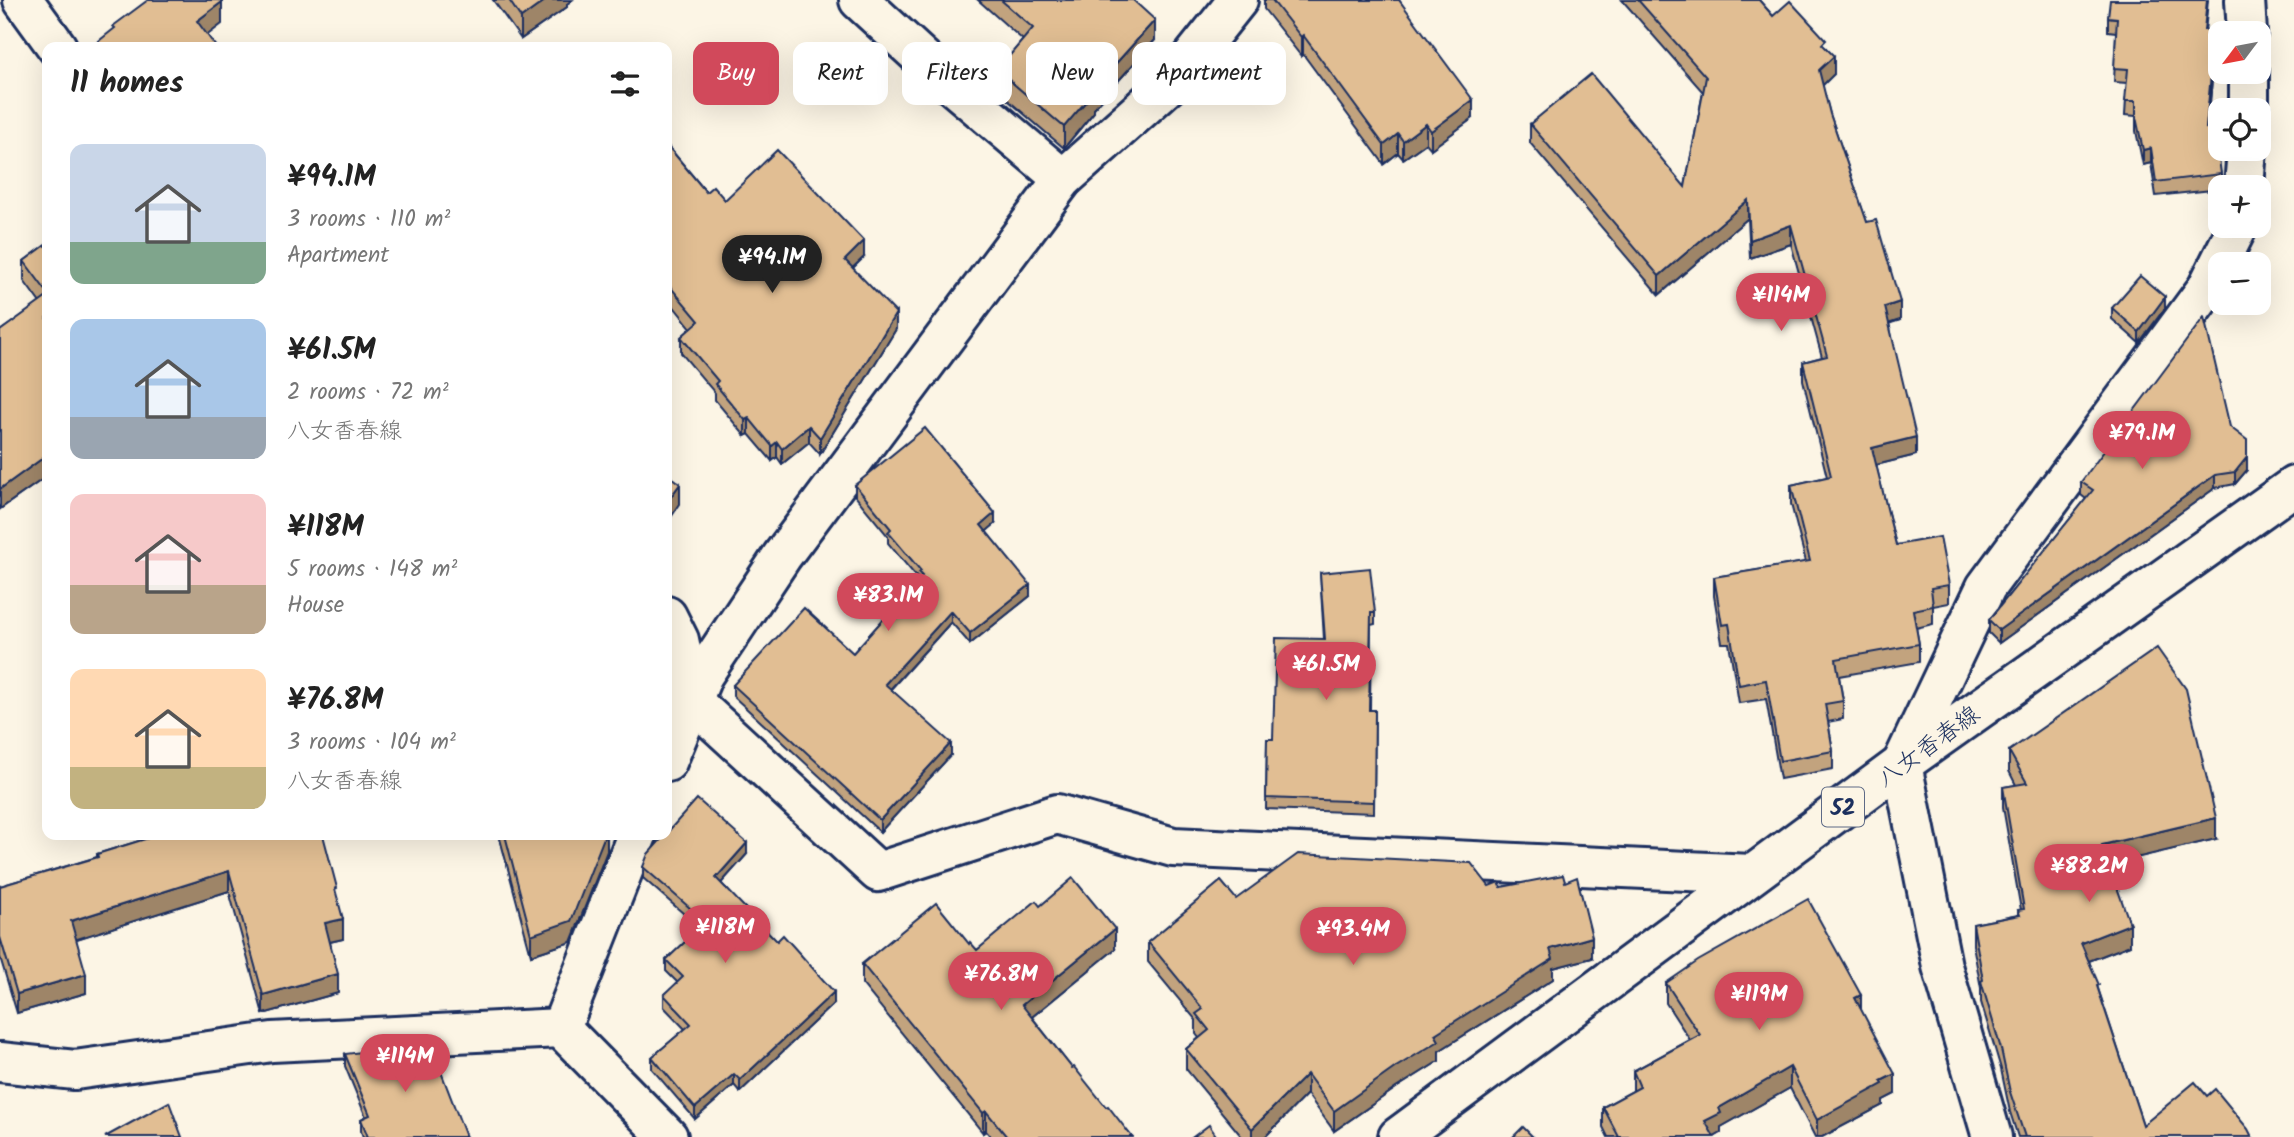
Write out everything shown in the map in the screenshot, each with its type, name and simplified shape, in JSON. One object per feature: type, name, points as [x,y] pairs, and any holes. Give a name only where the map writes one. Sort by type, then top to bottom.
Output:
[{"type":"street","points":[[23,0],[53,42]]},
{"type":"street","points":[[859,0],[945,79],[1063,179]]},
{"type":"street","points":[[672,750],[703,675],[782,555],[1063,179],[1175,79],[1238,0]]},
{"type":"street","points":[[2245,0],[2246,21]]},
{"type":"street","points":[[1992,1137],[1942,966],[1902,764],[1986,587],[2207,288],[2232,238]]},
{"type":"street","name":"八女香春線","points":[[1398,1137],[1902,764],[2294,486]]},
{"type":"street","points":[[672,626],[679,640],[692,701],[878,872],[1057,814],[1173,847],[1752,874]]},
{"type":"street","points":[[561,1028],[635,840]]},
{"type":"street","points":[[0,1062],[75,1070],[272,1042],[561,1028],[668,1137]]},
{"type":"building","points":[[148,0],[222,2],[197,21],[212,42],[98,42],[115,28],[113,26]]},
{"type":"building","points":[[509,0],[546,0],[521,18]]},
{"type":"building","points":[[1001,0],[1133,0],[1155,20],[1135,42],[1132,42],[1132,46],[1118,61],[1118,42],[1026,42],[1026,95],[1012,83],[1012,53],[1033,28]]},
{"type":"building","points":[[1272,0],[1399,0],[1473,100],[1431,131],[1426,124],[1403,141],[1398,134],[1384,145],[1303,35],[1301,37]]},
{"type":"building","points":[[1638,0],[1759,0],[1773,16],[1790,1],[1826,40],[1822,44],[1834,56],[1819,70],[1830,114],[1867,222],[1876,220],[1900,302],[1885,307],[1916,437],[1872,448],[1896,545],[1940,537],[1949,585],[1931,588],[1933,606],[1913,610],[1919,644],[1836,659],[1843,701],[1825,704],[1833,751],[1780,761],[1766,680],[1739,685],[1729,624],[1722,625],[1714,577],[1810,561],[1791,485],[1831,476],[1803,362],[1827,356],[1791,225],[1750,240],[1748,200],[1659,276],[1530,124],[1591,74],[1685,187],[1706,77]]},
{"type":"building","points":[[2110,0],[2207,0],[2204,30],[2208,30],[2210,84],[2206,128],[2208,161],[2219,161],[2221,174],[2156,182],[2151,148],[2143,150],[2136,117],[2136,101],[2125,101],[2128,69],[2114,68],[2117,18],[2108,17]]},
{"type":"building","points":[[1038,105],[1083,105],[1064,127]]},
{"type":"building","points":[[777,150],[864,241],[845,260],[896,313],[820,438],[809,426],[782,449],[777,442],[772,446],[749,418],[745,420],[715,384],[718,381],[681,337],[699,321],[672,289],[672,151],[706,192],[713,186],[725,200]]},
{"type":"building","points":[[42,248],[42,285],[24,261]]},
{"type":"building","points":[[2140,276],[2165,297],[2139,332],[2112,308]]},
{"type":"building","points":[[42,301],[42,459],[0,489],[0,331]]},
{"type":"building","points":[[2204,317],[2230,427],[2247,440],[2247,457],[2235,472],[2215,475],[1999,630],[1989,620],[2093,490],[2081,482]]},
{"type":"building","points":[[925,428],[995,513],[981,525],[1030,585],[970,633],[951,611],[885,684],[951,743],[880,820],[733,685],[804,608],[853,653],[922,576],[919,573],[921,571],[888,532],[891,529],[855,485]]},
{"type":"building","points":[[672,478],[680,484],[672,495]]},
{"type":"building","points":[[1370,568],[1375,613],[1371,613],[1369,710],[1375,710],[1374,802],[1266,798],[1267,739],[1273,739],[1276,638],[1325,639],[1320,573]]},
{"type":"building","points":[[2157,648],[2186,689],[2216,818],[2102,845],[2130,924],[2081,943],[2099,985],[2097,986],[2143,1125],[2195,1082],[2207,1096],[2215,1089],[2252,1137],[2025,1137],[2010,1092],[2001,1049],[1981,981],[1983,980],[1973,924],[2020,915],[2018,910],[2024,909],[2003,787],[2027,783],[2009,751]]},
{"type":"building","points":[[697,799],[747,843],[716,878],[777,941],[783,935],[834,992],[740,1080],[734,1074],[695,1108],[652,1057],[691,1024],[664,995],[683,977],[666,960],[706,922],[643,867],[648,854],[660,840],[672,840],[672,827]]},
{"type":"building","points":[[142,840],[324,840],[343,919],[325,923],[338,974],[263,995],[229,871],[71,921],[86,974],[17,994],[0,937],[0,886],[98,857],[97,854]]},
{"type":"building","points":[[506,840],[603,840],[571,921],[531,935]]},
{"type":"building","points":[[1298,854],[1471,863],[1489,886],[1499,882],[1501,887],[1563,875],[1565,882],[1577,877],[1592,937],[1550,949],[1553,959],[1435,1034],[1439,1041],[1396,1067],[1334,1111],[1307,1074],[1252,1129],[1186,1049],[1209,1030],[1196,1014],[1203,1009],[1148,942],[1221,881],[1236,899]]},
{"type":"building","points":[[1073,878],[1115,929],[1022,1005],[1132,1137],[1007,1137],[986,1111],[983,1113],[862,964],[936,903],[977,950],[1036,901],[1040,906]]},
{"type":"building","points":[[1808,899],[1861,995],[1855,998],[1895,1074],[1881,1081],[1883,1084],[1817,1120],[1790,1067],[1719,1108],[1721,1113],[1705,1121],[1714,1137],[1619,1137],[1603,1107],[1640,1087],[1633,1071],[1700,1035],[1666,983],[1698,961]]},
{"type":"building","points":[[395,1048],[433,1051],[466,1137],[368,1137],[361,1119],[370,1115],[345,1054]]},
{"type":"building","points":[[169,1102],[182,1137],[105,1137]]},
{"type":"building","points":[[1209,1125],[1217,1137],[1193,1137]]},
{"type":"building","points":[[1523,1127],[1533,1137],[1513,1137]]}]
